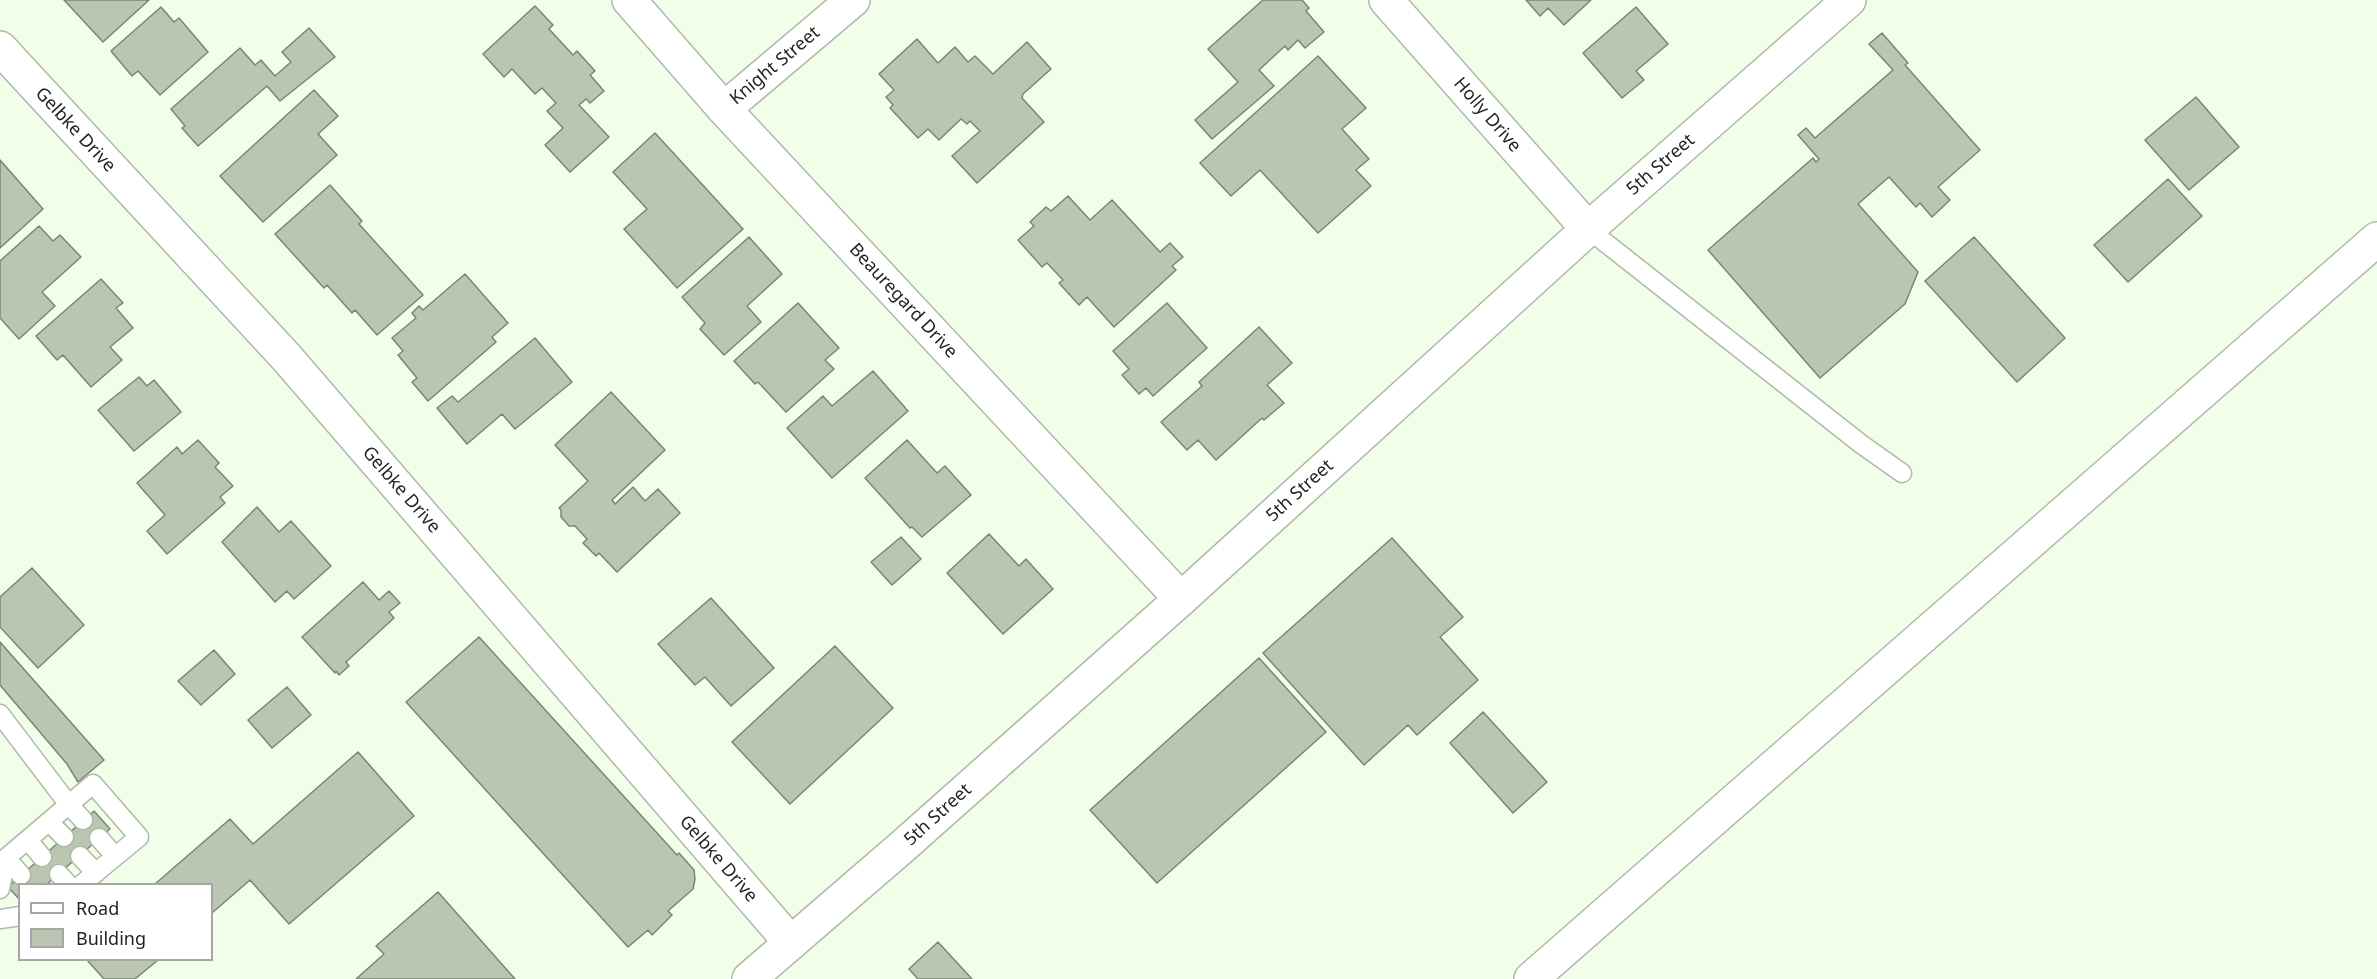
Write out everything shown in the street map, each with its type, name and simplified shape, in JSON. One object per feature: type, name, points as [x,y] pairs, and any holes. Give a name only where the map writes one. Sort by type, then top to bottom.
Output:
[{"type":"street","name":"Beauregard Drive","points":[[629,0],[724,109],[1181,599]]},
{"type":"street","name":"Knight Street","points":[[724,109],[853,0]]},
{"type":"street","name":"Holly Drive","points":[[1386,0],[1588,229]]},
{"type":"street","name":"5th Street","points":[[749,979],[902,847],[1181,599],[1588,229],[1849,0]]},
{"type":"street","name":"Gelbke Drive","points":[[0,48],[287,358],[791,943]]},
{"type":"street","points":[[1532,979],[2377,239]]},
{"type":"lane","points":[[1588,229],[1902,473]]},
{"type":"lane","points":[[0,714],[83,820]]},
{"type":"lane","points":[[0,889],[6,858],[93,784],[139,837],[89,879],[80,856]]},
{"type":"lane","points":[[49,822],[64,837]]},
{"type":"lane","points":[[99,838],[115,856]]},
{"type":"lane","points":[[28,840],[42,857]]},
{"type":"lane","points":[[6,858],[21,875]]},
{"type":"lane","points":[[0,919],[18,915]]},
{"type":"building","points":[[64,0],[149,0],[103,42]]},
{"type":"building","points":[[1263,0],[1302,0],[1309,8],[1306,11],[1324,32],[1305,48],[1298,40],[1288,50],[1285,46],[1259,70],[1274,86],[1212,139],[1195,120],[1238,82],[1208,49]]},
{"type":"building","points":[[1526,0],[1591,0],[1564,25],[1548,8],[1540,16]]},
{"type":"building","points":[[535,6],[553,25],[549,29],[573,55],[577,51],[595,71],[590,75],[604,91],[590,103],[586,99],[579,105],[609,137],[570,172],[545,145],[563,128],[547,111],[556,103],[542,88],[535,94],[512,69],[504,77],[483,54]]},
{"type":"building","points":[[161,7],[174,22],[179,18],[208,52],[160,95],[138,71],[132,76],[111,51]]},
{"type":"building","points":[[1636,7],[1668,44],[1636,71],[1644,80],[1622,98],[1583,53]]},
{"type":"building","points":[[309,28],[335,57],[280,101],[267,86],[198,146],[182,128],[185,126],[171,109],[240,48],[255,65],[261,60],[275,76],[291,62],[282,52]]},
{"type":"building","points":[[1882,33],[1908,63],[1905,65],[1980,150],[1938,187],[1950,200],[1932,217],[1920,203],[1916,207],[1889,177],[1858,204],[1918,272],[1905,304],[1820,378],[1708,250],[1813,158],[1816,162],[1819,159],[1798,135],[1806,128],[1815,138],[1893,70],[1869,44]]},
{"type":"building","points":[[917,39],[938,63],[955,47],[968,62],[975,56],[993,74],[1027,42],[1051,69],[1023,94],[1022,98],[1044,122],[977,183],[952,156],[980,131],[970,121],[967,124],[961,119],[939,140],[928,129],[918,138],[890,108],[893,105],[886,97],[894,90],[879,74]]},
{"type":"building","points":[[1318,56],[1366,108],[1342,129],[1369,159],[1356,170],[1371,186],[1318,233],[1260,170],[1231,196],[1200,163]]},
{"type":"building","points":[[314,90],[338,116],[318,134],[337,155],[263,222],[220,176]]},
{"type":"building","points":[[2196,97],[2239,147],[2189,190],[2145,140]]},
{"type":"building","points":[[655,133],[743,229],[677,288],[624,229],[647,209],[613,172]]},
{"type":"building","points":[[0,160],[43,209],[0,248]]},
{"type":"building","points":[[2168,179],[2202,216],[2128,282],[2094,245]]},
{"type":"building","points":[[330,185],[362,221],[359,224],[423,295],[377,335],[355,310],[352,313],[327,285],[324,288],[275,234]]},
{"type":"building","points":[[1068,196],[1090,220],[1112,200],[1160,252],[1170,243],[1183,257],[1172,266],[1176,270],[1114,327],[1087,297],[1079,305],[1059,283],[1063,280],[1047,263],[1042,267],[1018,240],[1034,226],[1030,222],[1046,207],[1051,211]]},
{"type":"building","points":[[39,226],[53,241],[60,235],[81,257],[42,292],[55,306],[19,339],[0,318],[0,261]]},
{"type":"building","points":[[749,237],[782,274],[747,306],[761,322],[724,355],[700,329],[705,323],[682,297]]},
{"type":"building","points":[[1974,237],[2065,338],[2017,382],[1925,281]]},
{"type":"building","points":[[465,274],[508,323],[492,337],[496,342],[428,401],[412,382],[417,378],[398,355],[403,351],[392,338],[416,318],[412,313],[419,306],[423,310]]},
{"type":"building","points":[[101,279],[123,303],[116,308],[133,328],[110,347],[122,360],[91,387],[63,355],[57,360],[36,336]]},
{"type":"building","points":[[798,303],[839,348],[825,360],[834,369],[786,412],[758,382],[755,384],[734,361]]},
{"type":"building","points":[[1167,303],[1207,348],[1153,396],[1146,388],[1139,394],[1122,375],[1129,369],[1113,351]]},
{"type":"building","points":[[1259,327],[1292,363],[1267,385],[1284,403],[1264,420],[1262,418],[1216,460],[1198,440],[1187,450],[1161,422],[1202,386],[1199,382]]},
{"type":"building","points":[[535,338],[572,382],[515,429],[502,414],[467,444],[437,408],[452,396],[458,402]]},
{"type":"building","points":[[873,371],[908,411],[832,478],[787,428],[823,396],[832,406]]},
{"type":"building","points":[[139,377],[147,386],[154,380],[181,412],[134,451],[98,410]]},
{"type":"building","points":[[611,392],[665,450],[612,500],[615,504],[633,487],[645,501],[658,489],[680,513],[617,572],[599,553],[596,556],[583,543],[587,539],[575,526],[569,526],[561,517],[559,508],[588,481],[555,445]]},
{"type":"building","points":[[198,440],[219,463],[215,467],[233,486],[220,497],[225,503],[167,554],[147,531],[165,515],[137,483],[177,447],[182,454]]},
{"type":"building","points":[[907,440],[937,473],[945,466],[971,495],[922,537],[912,527],[910,528],[865,478]]},
{"type":"building","points":[[257,507],[279,532],[291,521],[331,566],[294,599],[287,591],[275,602],[222,542]]},
{"type":"building","points":[[989,534],[1019,566],[1026,559],[1053,589],[1003,634],[947,573]]},
{"type":"building","points":[[901,537],[921,559],[892,585],[871,562]]},
{"type":"building","points":[[1392,538],[1463,617],[1440,637],[1478,680],[1417,735],[1408,725],[1364,765],[1263,653]]},
{"type":"building","points":[[32,568],[84,625],[38,668],[0,627],[0,597]]},
{"type":"building","points":[[363,582],[379,600],[389,591],[400,603],[389,612],[394,618],[346,662],[349,666],[339,675],[302,637]]},
{"type":"building","points":[[711,598],[774,668],[731,706],[705,677],[695,685],[658,644]]},
{"type":"building","points":[[479,637],[677,855],[679,853],[694,870],[693,889],[668,911],[672,915],[652,935],[648,930],[628,947],[406,702]]},
{"type":"building","points":[[0,642],[104,760],[78,782],[67,764],[0,685]]},
{"type":"building","points":[[835,646],[893,708],[790,804],[732,742]]},
{"type":"building","points":[[214,650],[235,674],[201,705],[178,681]]},
{"type":"building","points":[[1259,658],[1326,732],[1157,883],[1090,810]]},
{"type":"building","points":[[287,687],[311,715],[272,748],[248,720]]},
{"type":"building","points":[[1483,712],[1547,782],[1513,813],[1450,743]]},
{"type":"building","points":[[358,752],[414,816],[289,924],[250,880],[213,912],[213,883],[156,883],[230,819],[253,844]]},
{"type":"building","points":[[94,811],[110,829],[48,883],[18,883],[18,898],[8,887]]},
{"type":"building","points":[[438,892],[515,979],[356,979],[384,954],[376,946]]},
{"type":"building","points":[[938,942],[972,979],[918,979],[909,969]]},
{"type":"building","points":[[88,961],[157,961],[135,979],[104,979]]}]
